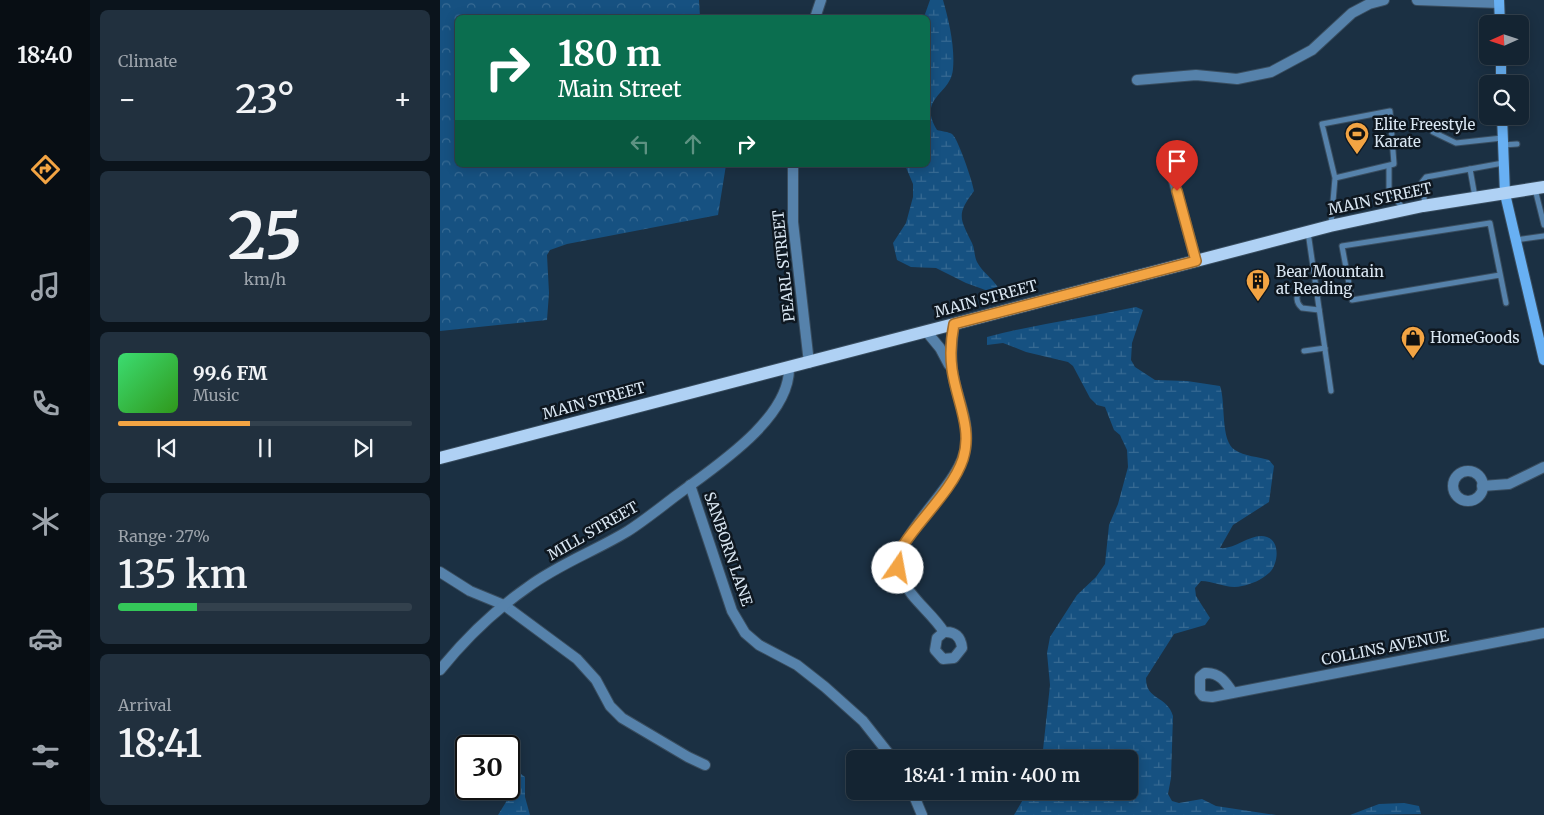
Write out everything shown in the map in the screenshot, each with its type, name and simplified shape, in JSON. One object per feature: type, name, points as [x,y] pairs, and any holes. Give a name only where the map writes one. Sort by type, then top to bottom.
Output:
[{"type":"main road","points":[[1499,1],[1500,15]]},
{"type":"main road","points":[[1502,125],[1505,194],[1514,240],[1544,360]]},
{"type":"main road","name":"MAIN STREET","points":[[440,458],[1331,226],[1425,206],[1540,188]]},
{"type":"street","points":[[816,15],[821,0]]},
{"type":"street","points":[[1137,80],[1196,75],[1237,79],[1271,72],[1312,50],[1352,13],[1369,4],[1384,0]]},
{"type":"street","points":[[1416,0],[1499,1]]},
{"type":"street","name":"PEARL STREET","points":[[793,167],[792,222],[809,363]]},
{"type":"street","points":[[1172,174],[1196,261]]},
{"type":"street","points":[[944,632],[902,580],[898,562],[904,544],[951,482],[963,460],[967,442],[966,428],[952,371],[951,345],[954,324]]},
{"type":"street","points":[[926,331],[940,348],[952,371]]},
{"type":"street","name":"MILL STREET","points":[[440,670],[504,605],[564,564],[628,530],[746,441],[773,411],[788,384],[789,368]]},
{"type":"street","points":[[1482,486],[1510,484],[1544,467]]},
{"type":"street","name":"SANBORN LANE","points":[[690,485],[730,604],[745,633],[759,645],[797,665],[825,687],[863,721],[886,750]]},
{"type":"street","points":[[440,572],[470,591],[504,605],[584,665],[596,680],[610,706],[622,718],[705,765]]},
{"type":"street","name":"COLLINS AVENUE","points":[[1232,693],[1544,634]]},
{"type":"street","points":[[916,800],[922,815]]},
{"type":"lane","points":[[1331,226],[1335,178],[1322,124],[1390,111],[1394,164],[1335,178]]},
{"type":"lane","points":[[1433,132],[1456,143],[1502,142],[1516,144]]},
{"type":"lane","points":[[1425,206],[1422,182],[1424,178],[1503,163]]},
{"type":"lane","points":[[1389,166],[1389,192],[1404,210]]},
{"type":"lane","points":[[1470,169],[1475,198]]},
{"type":"lane","points":[[1540,188],[1544,225]]},
{"type":"lane","points":[[1500,275],[1352,300],[1342,246],[1490,223],[1506,303]]},
{"type":"lane","points":[[1308,232],[1331,391]]},
{"type":"lane","points":[[1514,240],[1544,236]]},
{"type":"lane","points":[[1316,286],[1301,289],[1297,294],[1297,301],[1302,308],[1319,310]]},
{"type":"lane","points":[[1304,351],[1325,348]]},
{"type":"green space","points":[[440,0],[699,0],[700,15],[455,15],[455,167],[726,167],[718,215],[567,244],[550,250],[547,255],[549,293],[547,320],[440,331]]},
{"type":"green space","points":[[930,0],[943,0],[951,34],[953,69],[947,85],[933,103],[931,110],[932,119],[937,130],[947,132],[955,137],[961,152],[974,191],[962,211],[963,222],[973,245],[977,262],[997,285],[1002,296],[966,283],[936,268],[911,267],[897,260],[893,243],[906,223],[913,197],[913,184],[906,167],[930,167],[930,15],[925,15]]},
{"type":"green space","points":[[1136,307],[1143,310],[1132,343],[1131,360],[1135,367],[1155,380],[1187,381],[1220,386],[1225,430],[1230,445],[1243,454],[1269,460],[1274,466],[1269,502],[1233,525],[1220,548],[1226,548],[1255,537],[1267,537],[1274,544],[1277,554],[1272,569],[1256,581],[1237,587],[1201,581],[1195,588],[1196,596],[1210,618],[1205,625],[1174,634],[1146,678],[1149,691],[1166,704],[1173,716],[1171,778],[1168,794],[1172,801],[1179,803],[1202,799],[1216,806],[1276,815],[1014,815],[1023,800],[1138,800],[1138,750],[1043,750],[1050,685],[1047,653],[1050,637],[1077,595],[1096,577],[1105,564],[1109,525],[1118,504],[1128,467],[1127,450],[1120,435],[1114,430],[1105,407],[1097,405],[1090,398],[1073,366],[1068,362],[1026,352],[1003,343],[987,345],[987,337],[1024,328]]},
{"type":"green space","points":[[521,774],[525,777],[525,797],[530,815],[498,815],[507,800],[520,800]]},
{"type":"green space","points":[[1404,803],[1419,806],[1421,814],[1350,815],[1379,804]]},
{"type":"place","name":"Elite Freestyle Karate","points":[[1357,155]]},
{"type":"place","name":"Bear Mountain at Reading","points":[[1258,302]]},
{"type":"place","name":"HomeGoods","points":[[1413,359]]},
{"type":"route","points":[[898,568],[904,544],[951,482],[963,460],[967,437],[966,424],[952,371],[951,345],[954,324],[1196,261],[1177,191]]}]
